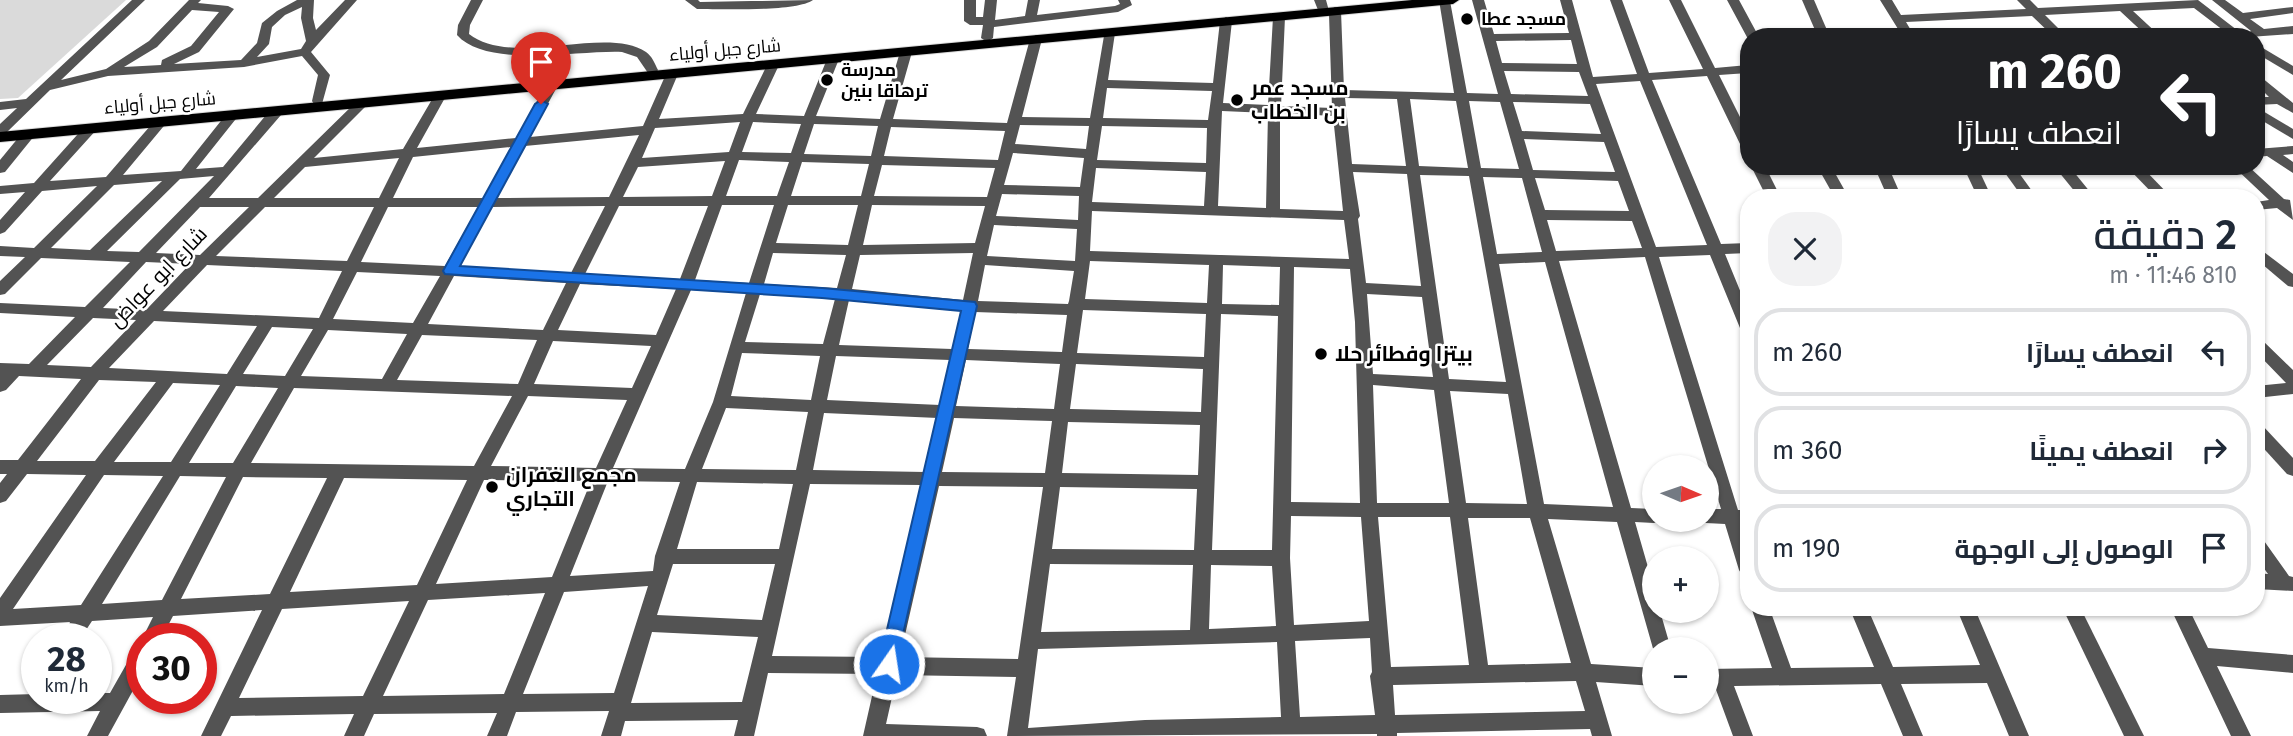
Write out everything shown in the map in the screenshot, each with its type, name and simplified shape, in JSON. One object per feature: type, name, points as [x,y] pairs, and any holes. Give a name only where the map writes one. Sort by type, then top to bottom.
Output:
[{"type":"main road","name":"شارع جبل أولياء","points":[[0,137],[1279,17],[1325,8],[1397,0]]},
{"type":"main road","name":"شارع جبل أولياء","points":[[0,130],[652,70],[988,28],[1453,0]]},
{"type":"street","points":[[0,130],[139,0]]},
{"type":"street","points":[[244,63],[262,44],[266,26],[281,13],[307,0],[309,46],[324,75],[318,101]]},
{"type":"street","points":[[45,88],[108,72],[244,63],[309,46],[351,0]]},
{"type":"street","points":[[477,0],[464,25],[463,35],[474,43],[513,50],[621,49],[638,53],[648,61],[652,70]]},
{"type":"street","points":[[691,0],[697,6],[773,4],[807,0]]},
{"type":"street","points":[[970,0],[970,21],[988,28],[1030,19],[1118,9],[1126,5],[1124,0]]},
{"type":"street","points":[[988,28],[991,0]]},
{"type":"street","points":[[1030,19],[1034,0]]},
{"type":"street","points":[[1478,0],[1659,637]]},
{"type":"street","points":[[1566,0],[1586,74],[1651,254],[1740,516],[1719,516]]},
{"type":"street","points":[[1616,0],[1644,76],[1740,307]]},
{"type":"street","points":[[1675,0],[1740,130]]},
{"type":"street","points":[[1733,0],[1748,28]]},
{"type":"street","points":[[1808,0],[1820,28]]},
{"type":"street","points":[[1886,0],[1904,28]]},
{"type":"street","points":[[2023,0],[2052,28]]},
{"type":"street","points":[[2222,0],[2255,28]]},
{"type":"street","points":[[1031,736],[1291,727],[1386,730],[1599,728],[1537,511],[1444,1]]},
{"type":"street","points":[[1898,19],[2035,12],[2094,4],[2122,7],[2193,2],[2228,28]]},
{"type":"street","points":[[108,72],[153,44],[192,3],[228,9],[195,49],[187,55],[151,69]]},
{"type":"street","points":[[2122,7],[2145,28]]},
{"type":"street","points":[[1325,8],[1361,288],[1368,509],[1386,730]]},
{"type":"street","points":[[2241,17],[2293,10]]},
{"type":"street","points":[[1273,212],[1274,110],[1279,17]]},
{"type":"street","points":[[1211,211],[1214,124],[1226,21]]},
{"type":"street","points":[[2265,33],[2291,32]]},
{"type":"street","points":[[1017,736],[1053,482],[1081,261],[1085,199],[1109,33]]},
{"type":"street","points":[[1487,38],[1574,36]]},
{"type":"street","points":[[977,736],[873,735],[947,412],[979,254],[1036,39]]},
{"type":"street","points":[[744,736],[786,557],[829,352],[886,121],[906,52]]},
{"type":"street","points":[[2265,55],[2293,71]]},
{"type":"street","points":[[611,736],[664,556],[691,475],[721,402],[809,119],[832,60]]},
{"type":"street","points":[[497,736],[602,474],[686,284],[748,118],[773,65]]},
{"type":"street","points":[[1495,66],[1644,76],[1740,70]]},
{"type":"street","points":[[354,736],[480,471],[523,391],[548,334],[633,163],[672,74]]},
{"type":"street","points":[[1102,84],[1218,87]]},
{"type":"street","points":[[386,386],[552,85]]},
{"type":"street","points":[[2265,86],[2293,108]]},
{"type":"street","points":[[1338,94],[1595,100]]},
{"type":"street","points":[[160,623],[238,470],[324,323],[409,151],[440,96]]},
{"type":"street","points":[[1404,96],[1480,674]]},
{"type":"street","points":[[2265,101],[2280,100]]},
{"type":"street","points":[[0,106],[29,103]]},
{"type":"street","name":"شارع ابو عواض","points":[[0,496],[94,374],[260,202],[362,103]]},
{"type":"street","points":[[1217,107],[1339,112]]},
{"type":"street","points":[[0,386],[16,369],[87,313],[227,171],[276,111]]},
{"type":"street","points":[[94,255],[182,173],[233,115]]},
{"type":"street","points":[[2265,117],[2293,135]]},
{"type":"street","points":[[302,163],[748,118],[1013,124],[1214,124]]},
{"type":"street","points":[[0,290],[112,179],[162,121]]},
{"type":"street","points":[[0,229],[91,128]]},
{"type":"street","points":[[0,169],[28,135]]},
{"type":"street","points":[[1516,135],[1610,138]]},
{"type":"street","points":[[2265,153],[2293,150]]},
{"type":"street","points":[[2265,154],[2293,169]]},
{"type":"street","points":[[633,163],[735,156],[877,160],[1006,156],[1213,168]]},
{"type":"street","points":[[1347,168],[1623,177]]},
{"type":"street","points":[[0,190],[227,171]]},
{"type":"street","points":[[2069,175],[2080,189]]},
{"type":"street","points":[[2142,175],[2156,189]]},
{"type":"street","points":[[2251,175],[2286,203],[2293,215]]},
{"type":"street","points":[[197,202],[784,201],[995,195],[1085,199],[1211,211],[1353,215]]},
{"type":"street","points":[[2265,205],[2286,203]]},
{"type":"street","points":[[1538,215],[1636,216]]},
{"type":"street","points":[[989,220],[1083,225]]},
{"type":"street","points":[[769,248],[979,254],[1081,261],[1358,264]]},
{"type":"street","points":[[1493,259],[1740,249]]},
{"type":"street","points":[[0,251],[686,284],[970,306],[1285,311]]},
{"type":"street","points":[[2265,259],[2293,282]]},
{"type":"street","points":[[1199,638],[1216,261]]},
{"type":"street","points":[[1287,262],[1281,558],[1291,727]]},
{"type":"street","points":[[1361,288],[1430,292]]},
{"type":"street","points":[[0,308],[660,341]]},
{"type":"street","points":[[80,623],[268,321]]},
{"type":"street","points":[[736,347],[1211,363]]},
{"type":"street","points":[[2265,352],[2293,380]]},
{"type":"street","points":[[16,369],[232,380],[639,394]]},
{"type":"street","points":[[0,612],[99,469],[168,377]]},
{"type":"street","points":[[1365,379],[1516,389]]},
{"type":"street","points":[[2265,392],[2293,388]]},
{"type":"street","points":[[721,402],[947,412],[1209,419]]},
{"type":"street","points":[[2265,439],[2293,469]]},
{"type":"street","points":[[0,467],[1206,482]]},
{"type":"street","points":[[211,736],[340,471]]},
{"type":"street","points":[[1281,509],[1457,509],[1642,516]]},
{"type":"street","points":[[2265,555],[2288,584]]},
{"type":"street","points":[[664,556],[786,557]]},
{"type":"street","points":[[1041,556],[1281,558]]},
{"type":"street","points":[[0,618],[424,590],[658,578]]},
{"type":"street","points":[[2265,582],[2288,584]]},
{"type":"street","points":[[1763,616],[1785,677]]},
{"type":"street","points":[[1862,616],[1913,736]]},
{"type":"street","points":[[1969,616],[2019,736]]},
{"type":"street","points":[[2075,616],[2134,736]]},
{"type":"street","points":[[2183,616],[2241,736]]},
{"type":"street","points":[[646,623],[767,629]]},
{"type":"street","points":[[1031,641],[1199,638],[1377,629]]},
{"type":"street","points":[[2202,656],[2293,664]]},
{"type":"street","points":[[760,664],[1027,667]]},
{"type":"street","points":[[1380,676],[1582,672],[1642,676]]},
{"type":"street","points":[[1719,678],[1993,674]]},
{"type":"street","points":[[97,736],[126,683]]},
{"type":"street","points":[[1719,688],[1743,736]]},
{"type":"street","points":[[0,704],[21,701]]},
{"type":"street","points":[[226,707],[510,702],[749,710]]},
{"type":"shaded area","points":[[0,0],[126,0],[18,98],[0,99]]},
{"type":"place","name":"مسجد عطا","points":[[1467,19]]},
{"type":"place","name":"مدرسة ترهاقا بنين","points":[[827,80]]},
{"type":"place","name":"مسجد عمر بن الخطاب","points":[[1237,100]]},
{"type":"place","name":"بيتزا وفطائر حلا","points":[[1321,354]]},
{"type":"place","name":"مجمع الغفران التجاري","points":[[492,487]]},
{"type":"route","points":[[541,104],[450,271],[822,293],[970,306],[889,664]]}]
